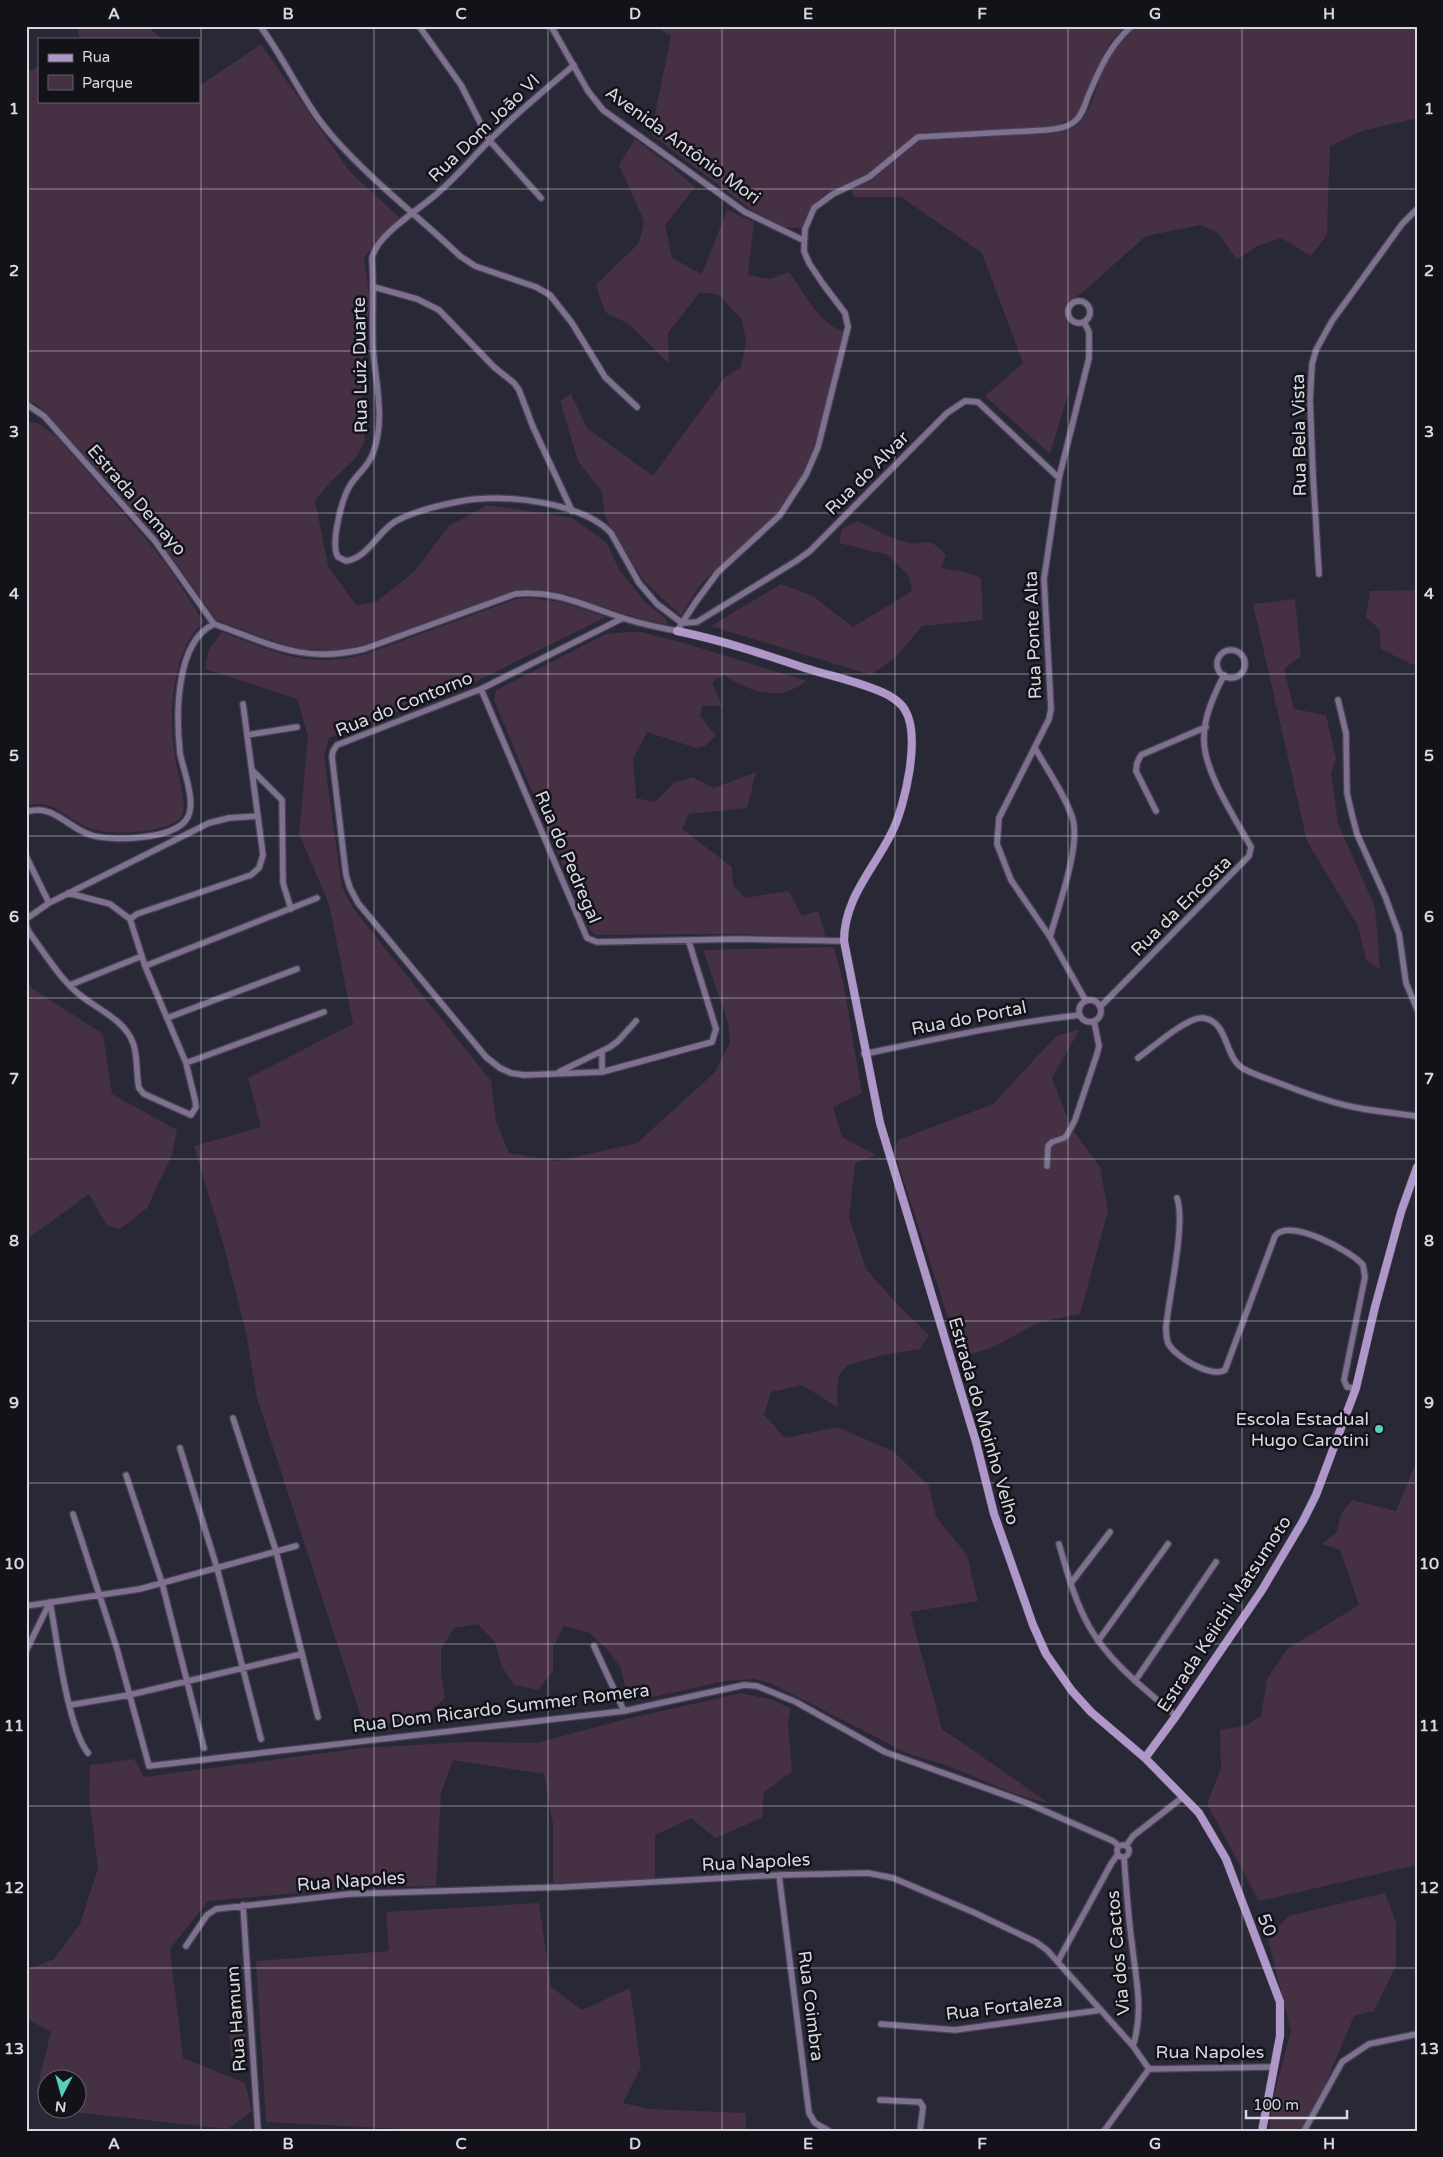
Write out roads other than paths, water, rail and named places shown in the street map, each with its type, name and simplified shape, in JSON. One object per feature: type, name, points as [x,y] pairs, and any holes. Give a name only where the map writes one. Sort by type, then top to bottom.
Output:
[{"type":"street","points":[[260,26],[318,118],[334,138],[460,256],[475,266],[536,286],[550,295],[577,331],[604,377],[638,407]]},
{"type":"street","points":[[420,26],[461,85],[489,140],[542,198]]},
{"type":"street","name":"Avenida Antônio Mori","points":[[550,26],[588,91],[603,110],[745,212],[803,240]]},
{"type":"street","points":[[26,812],[42,809],[51,812],[82,832],[106,838],[130,838],[163,833],[176,828],[187,819],[190,799],[179,739],[181,684],[188,653],[200,633],[214,624],[301,654],[342,654],[364,649],[515,594],[547,593],[623,618],[677,631],[695,603],[724,566],[780,515],[806,475],[818,447],[846,342],[848,322],[845,312],[809,263],[803,240],[809,217],[814,208],[823,199],[869,177],[918,137],[1046,130],[1064,127],[1075,122],[1081,114],[1102,64],[1110,50],[1119,37],[1132,26]]},
{"type":"street","name":"Rua Dom João VI","points":[[414,213],[442,190],[489,140],[574,65]]},
{"type":"street","name":"Rua Bela Vista","points":[[1320,574],[1310,400],[1312,364],[1316,350],[1332,321],[1402,224],[1417,210]]},
{"type":"street","name":"Rua Luiz Duarte","points":[[414,213],[394,227],[374,251],[372,258],[374,348],[380,408],[376,445],[368,464],[352,482],[343,500],[335,546],[336,554],[343,560],[350,560],[360,555],[386,527],[398,520],[463,501],[516,500],[572,511]]},
{"type":"street","points":[[374,288],[417,299],[439,310],[494,367],[514,383],[519,390],[572,511],[585,515],[605,527],[611,533],[639,583],[657,604],[682,623]]},
{"type":"street","name":"Rua Ponte Alta","points":[[1084,322],[1089,332],[1089,358],[1059,478],[1044,579],[1051,709],[1044,731],[999,818],[997,844],[1011,880],[1050,937],[1086,1001]]},
{"type":"street","name":"Rua do Alvar","points":[[682,623],[697,622],[796,562],[810,551],[947,413],[965,401],[978,402],[1059,478]]},
{"type":"street","name":"Estrada Demayo","points":[[26,404],[44,416],[154,541],[214,624]]},
{"type":"street","name":"Rua do Contorno","points":[[623,618],[481,689],[345,740],[333,751],[332,757],[346,875],[358,903],[486,1057],[500,1068],[511,1073],[524,1075],[602,1072],[712,1042],[716,1029],[690,942]]},
{"type":"street","name":"Estrada do Moinho Velho","points":[[677,631],[759,652],[860,684],[900,702],[909,719],[911,740],[904,800],[899,818],[860,883],[845,920],[844,942],[864,1054],[880,1124],[976,1442],[994,1514],[1022,1599],[1046,1654],[1067,1685],[1091,1712],[1145,1758]]},
{"type":"street","points":[[1230,650],[1240,652],[1245,662],[1243,672],[1234,677],[1224,675],[1217,664],[1220,654],[1230,650]]},
{"type":"street","name":"Rua da Encosta","points":[[1100,1007],[1249,856],[1250,847],[1209,768],[1204,738],[1212,699],[1224,675]]},
{"type":"street","name":"Rua do Pedregal","points":[[481,689],[587,938],[597,942],[690,942],[738,939],[844,942]]},
{"type":"street","points":[[1338,700],[1346,733],[1347,793],[1352,815],[1357,834],[1385,896],[1399,934],[1406,983],[1417,1009]]},
{"type":"street","points":[[130,919],[137,914],[251,875],[258,868],[263,855],[243,704]]},
{"type":"street","points":[[247,735],[297,727]]},
{"type":"street","points":[[1156,811],[1136,771],[1141,755],[1206,727]]},
{"type":"street","points":[[1035,748],[1072,819],[1075,833],[1072,855],[1050,937]]},
{"type":"street","points":[[252,770],[282,800],[283,883],[291,909]]},
{"type":"street","points":[[68,894],[110,904],[130,919],[145,966],[186,1063],[196,1100],[196,1107],[191,1115],[144,1094],[139,1088],[134,1044],[128,1034],[104,1011],[79,995],[70,985],[31,935],[27,928],[26,920],[49,903],[209,823],[229,818],[258,816]]},
{"type":"street","points":[[26,856],[49,903]]},
{"type":"street","points":[[145,966],[317,898]]},
{"type":"street","points":[[70,985],[142,956]]},
{"type":"street","points":[[167,1018],[297,968]]},
{"type":"street","points":[[1086,1001],[1096,1002],[1100,1007],[1101,1014],[1094,1021],[1088,1022],[1080,1015],[1080,1008],[1086,1001]]},
{"type":"street","points":[[186,1063],[324,1012]]},
{"type":"street","name":"Rua do Portal","points":[[864,1054],[958,1034],[1044,1019],[1080,1015]]},
{"type":"street","points":[[1138,1058],[1192,1019],[1205,1018],[1220,1029],[1235,1062],[1253,1074],[1348,1106],[1417,1115]]},
{"type":"street","points":[[557,1073],[602,1052],[618,1041],[636,1020]]},
{"type":"street","points":[[1047,1166],[1048,1146],[1052,1142],[1064,1138],[1075,1120],[1097,1054],[1099,1046],[1094,1021]]},
{"type":"street","points":[[602,1052],[602,1072]]},
{"type":"street","name":"Estrada Keiichi Matsumoto","points":[[1145,1758],[1262,1590],[1304,1521],[1328,1466],[1356,1388],[1398,1220],[1417,1167]]},
{"type":"street","points":[[1177,1198],[1180,1206],[1179,1228],[1166,1327],[1168,1343],[1174,1351],[1180,1357],[1198,1366],[1217,1372],[1226,1370],[1275,1236],[1281,1230],[1288,1229],[1301,1232],[1348,1252],[1363,1265],[1365,1277],[1344,1380],[1347,1387],[1356,1388]]},
{"type":"street","points":[[233,1418],[276,1551],[318,1717]]},
{"type":"street","points":[[180,1448],[216,1568],[261,1739]]},
{"type":"street","points":[[126,1475],[162,1583],[204,1748]]},
{"type":"street","points":[[73,1514],[118,1649],[129,1695]]},
{"type":"street","points":[[1071,1583],[1110,1532]]},
{"type":"street","points":[[1058,1544],[1089,1627],[1117,1664],[1176,1716]]},
{"type":"street","points":[[1098,1640],[1168,1544]]},
{"type":"street","points":[[26,1606],[100,1596],[162,1583],[296,1546]]},
{"type":"street","points":[[1135,1681],[1216,1562]]},
{"type":"street","points":[[26,1651],[50,1602]]},
{"type":"street","points":[[50,1602],[70,1705],[81,1744],[88,1754]]},
{"type":"street","points":[[594,1646],[624,1711]]},
{"type":"street","points":[[70,1705],[129,1695],[302,1654]]},
{"type":"street","name":"Rua Dom Ricardo Summer Romera","points":[[129,1695],[149,1766],[624,1711],[733,1686],[757,1686],[796,1702],[885,1752],[1035,1806],[1123,1846]]},
{"type":"street","name":"50","points":[[1145,1758],[1199,1813],[1226,1859],[1280,2002],[1280,2036],[1262,2131]]},
{"type":"street","points":[[1121,1856],[1117,1850],[1182,1797]]},
{"type":"street","points":[[1058,1961],[1111,1864],[1129,1852],[1123,1846]]},
{"type":"street","name":"Via dos Cactos","points":[[1121,1856],[1140,2005],[1138,2029],[1133,2046]]},
{"type":"street","name":"Rua Napoles","points":[[186,1946],[211,1911],[243,1905],[349,1894],[640,1884],[779,1875],[868,1872],[893,1878],[1036,1942],[1058,1961],[1102,2010],[1133,2046],[1149,2069],[1273,2067]]},
{"type":"street","name":"Rua Coimbra","points":[[779,1875],[809,2113],[815,2123],[830,2131]]},
{"type":"street","name":"Rua Hamum","points":[[243,1905],[258,2131]]},
{"type":"street","name":"Rua Fortaleza","points":[[881,2024],[955,2030],[1102,2010]]},
{"type":"street","points":[[1304,2131],[1342,2062],[1369,2044],[1417,2034]]},
{"type":"street","points":[[1104,2131],[1149,2069]]},
{"type":"street","points":[[880,2100],[920,2102],[923,2107],[920,2131]]},
{"type":"place","name":"Escola Estadual Hugo Carotini","points":[[1379,1429]]}]
